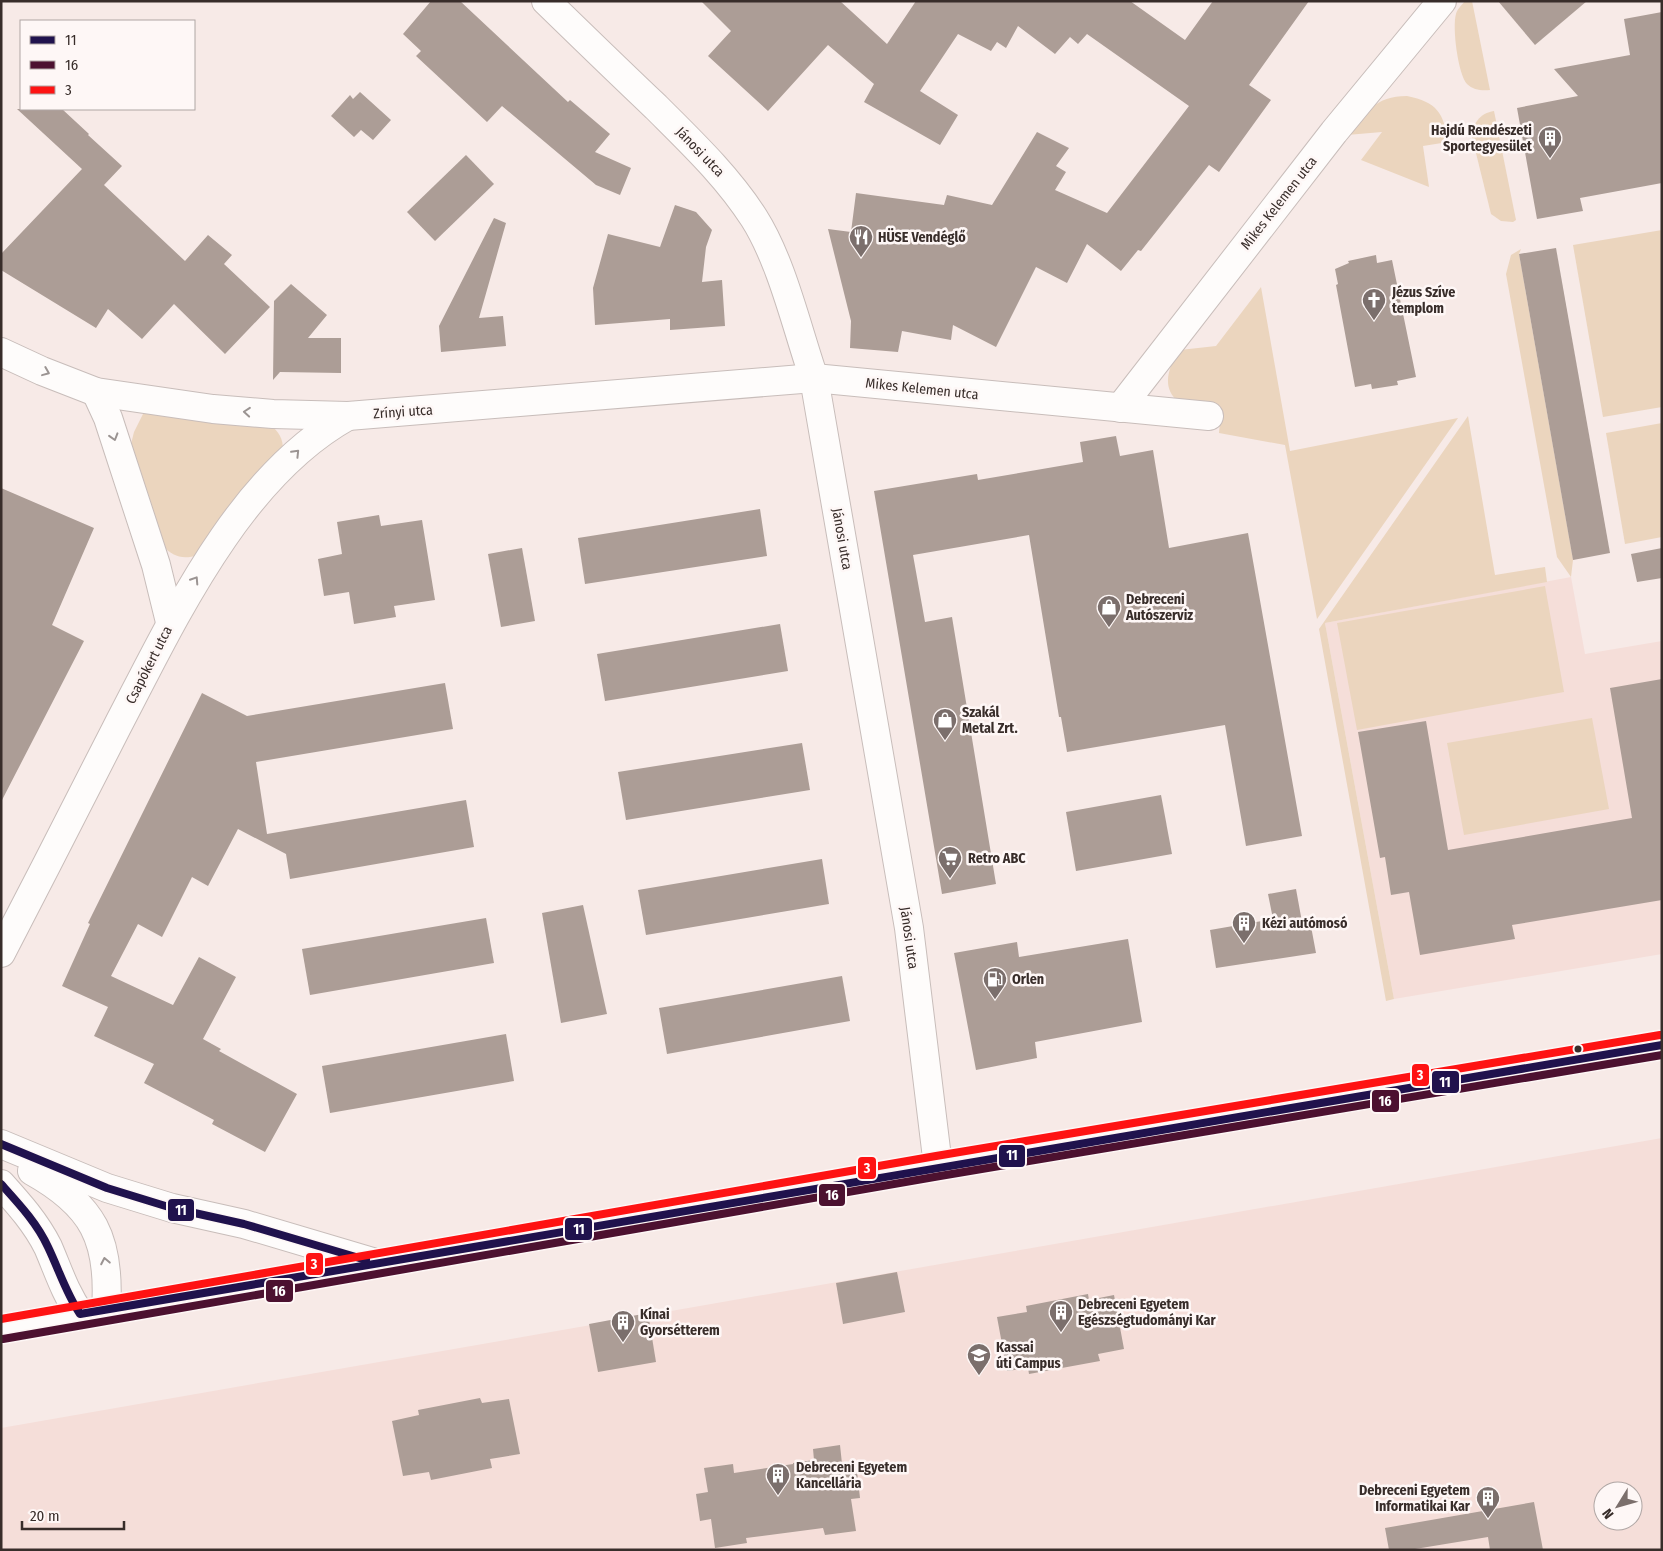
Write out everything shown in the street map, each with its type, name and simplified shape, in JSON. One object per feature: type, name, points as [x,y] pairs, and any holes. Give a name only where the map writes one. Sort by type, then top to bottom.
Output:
[{"type":"street","name":"Jánosi utca","points":[[546,1],[705,155],[731,185],[755,219],[772,256],[814,378],[909,928],[938,1166]]},
{"type":"street","name":"Mikes Kelemen utca","points":[[1120,408],[1334,132],[1442,1]]},
{"type":"street","name":"Zrínyi utca","points":[[1,352],[42,371],[96,392],[213,409],[272,414],[348,416],[814,378]]},
{"type":"street","name":"Mikes Kelemen utca","points":[[814,378],[1209,416]]},
{"type":"street","points":[[96,392],[108,418],[156,565],[170,622]]},
{"type":"street","name":"Csapókert utca","points":[[1,953],[170,622],[211,556],[274,477],[306,443],[348,416]]},
{"type":"street","points":[[1,1329],[938,1166],[1662,1045]]},
{"type":"street","points":[[1,1144],[107,1188],[172,1208],[244,1224],[378,1263]]},
{"type":"street","points":[[1,1154],[66,1194],[88,1213],[100,1238],[107,1267],[106,1310]]},
{"type":"street","points":[[1,1184],[18,1202],[40,1232],[69,1299],[80,1314]]},
{"type":"shaded area","points":[[1465,1],[1472,1],[1490,90],[1472,88],[1467,84],[1461,71],[1457,50],[1455,20],[1457,10]]},
{"type":"shaded area","points":[[1407,96],[1432,106],[1437,110],[1444,123],[1448,142],[1423,146],[1429,187],[1361,160],[1382,132],[1347,135],[1372,107],[1387,99]]},
{"type":"shaded area","points":[[1494,111],[1516,220],[1513,222],[1501,221],[1491,214],[1472,137],[1473,128],[1478,120],[1485,114]]},
{"type":"shaded area","points":[[1662,230],[1662,407],[1603,417],[1573,245]]},
{"type":"shaded area","points":[[1521,249],[1519,254],[1573,560],[1571,577],[1557,557],[1506,274],[1511,255]]},
{"type":"shaded area","points":[[1261,287],[1290,451],[1458,418],[1317,619],[1285,445],[1219,433],[1221,411],[1182,404],[1173,396],[1168,383],[1170,369],[1180,350],[1216,346]]},
{"type":"shaded area","points":[[144,412],[270,425],[276,430],[281,439],[283,450],[198,555],[183,557],[174,555],[162,545],[130,448],[134,432]]},
{"type":"shaded area","points":[[1468,416],[1495,575],[1545,567],[1547,582],[1325,623],[1394,999],[1386,1001],[1319,629]]},
{"type":"shaded area","points":[[1662,423],[1662,537],[1625,544],[1606,433]]},
{"type":"shaded area","points":[[1571,577],[1585,654],[1662,641],[1662,954],[1394,999],[1325,623]]},
{"type":"shaded area","points":[[1545,586],[1564,692],[1357,730],[1337,623]]},
{"type":"shaded area","points":[[1592,718],[1609,809],[1464,835],[1447,743]]},
{"type":"shaded area","name":"Kassai úti Campus","points":[[1662,1138],[1662,1550],[1,1550],[1,1428]]},
{"type":"building","points":[[431,1],[460,1],[568,102],[570,100],[610,134],[595,152],[631,168],[620,195],[596,185],[502,106],[487,122],[416,56],[421,51],[403,34]]},
{"type":"building","points":[[701,1],[840,1],[887,44],[916,1],[1130,1],[1185,40],[1213,1],[1309,1],[1249,85],[1271,100],[1219,172],[1209,165],[1141,251],[1138,250],[1121,271],[1087,244],[1067,283],[1036,267],[996,347],[953,325],[951,340],[902,331],[898,352],[850,348],[851,321],[828,229],[851,232],[856,193],[944,205],[947,195],[992,205],[1037,132],[1069,148],[1056,166],[1066,172],[1055,190],[1107,213],[1189,106],[1087,34],[1078,44],[1070,37],[1055,54],[1018,26],[1006,48],[997,42],[991,51],[958,34],[920,91],[958,115],[940,145],[864,102],[874,84],[828,45],[768,111],[708,56],[731,31]]},
{"type":"building","points":[[1498,1],[1587,1],[1535,45]]},
{"type":"building","points":[[1662,12],[1662,183],[1580,198],[1583,211],[1537,219],[1517,108],[1578,96],[1554,69],[1630,55],[1624,19]]},
{"type":"building","points":[[360,92],[391,120],[373,140],[361,130],[354,137],[331,116],[350,95],[353,99]]},
{"type":"building","points":[[17,109],[63,110],[122,166],[104,185],[185,261],[208,235],[232,255],[224,264],[270,307],[225,354],[174,304],[142,339],[108,309],[96,328],[1,270],[1,254],[82,169]]},
{"type":"building","points":[[466,155],[494,184],[435,241],[407,212]]},
{"type":"building","points":[[675,205],[696,212],[712,230],[706,247],[702,282],[722,280],[725,326],[670,330],[670,319],[595,325],[593,288],[608,234],[660,247]]},
{"type":"building","points":[[494,218],[506,223],[479,318],[503,316],[506,346],[441,352],[439,326]]},
{"type":"building","points":[[1556,248],[1610,553],[1573,560],[1519,254]]},
{"type":"building","name":"Jézus Szíve templom","points":[[1376,255],[1377,263],[1392,260],[1416,377],[1397,381],[1398,385],[1372,389],[1371,384],[1355,387],[1336,285],[1338,284],[1335,269],[1349,263],[1348,261]]},
{"type":"building","points":[[291,284],[327,315],[308,338],[341,338],[341,373],[280,372],[273,380],[274,301]]},
{"type":"building","points":[[1116,436],[1120,456],[1153,450],[1169,548],[1248,533],[1302,836],[1246,846],[1225,725],[1067,752],[1061,717],[1059,717],[1029,535],[913,555],[925,622],[952,617],[996,884],[942,894],[874,491],[977,474],[978,480],[1083,462],[1080,442]]},
{"type":"building","points":[[1,488],[94,528],[52,625],[84,641],[1,802]]},
{"type":"building","points":[[760,509],[767,556],[585,584],[578,538]]},
{"type":"building","points":[[379,515],[381,526],[422,520],[435,600],[394,606],[396,617],[354,624],[349,592],[324,596],[318,559],[342,554],[337,522]]},
{"type":"building","points":[[522,548],[535,621],[501,627],[488,554]]},
{"type":"building","points":[[1662,548],[1662,578],[1637,582],[1631,554]]},
{"type":"building","points":[[780,624],[788,671],[605,701],[597,654]]},
{"type":"building","points":[[1662,679],[1662,900],[1512,925],[1515,939],[1420,955],[1409,892],[1391,895],[1385,857],[1380,858],[1358,732],[1426,721],[1448,850],[1632,818],[1610,688]]},
{"type":"building","points":[[445,683],[453,729],[256,762],[267,834],[466,800],[474,847],[290,879],[286,854],[238,829],[208,886],[192,877],[162,937],[138,924],[111,976],[173,1005],[199,957],[236,977],[203,1039],[221,1049],[219,1051],[297,1094],[265,1152],[212,1124],[214,1120],[144,1083],[154,1064],[94,1036],[108,1007],[62,986],[90,924],[88,923],[202,693],[247,716]]},
{"type":"building","points":[[802,743],[810,790],[626,820],[618,772]]},
{"type":"building","points":[[1161,795],[1172,854],[1076,871],[1066,812]]},
{"type":"building","points":[[822,859],[829,904],[646,935],[638,890]]},
{"type":"building","points":[[1296,889],[1302,922],[1310,921],[1316,953],[1216,968],[1210,930],[1273,919],[1268,894]]},
{"type":"building","points":[[583,905],[607,1014],[561,1023],[542,913]]},
{"type":"building","points":[[486,918],[494,963],[310,995],[302,949]]},
{"type":"building","points":[[1128,939],[1142,1022],[1035,1042],[1037,1058],[976,1070],[954,953],[1017,942],[1019,957]]},
{"type":"building","points":[[842,976],[850,1021],[667,1054],[659,1008]]},
{"type":"building","points":[[506,1034],[514,1081],[330,1113],[322,1066]]},
{"type":"building","points":[[897,1272],[905,1312],[843,1324],[836,1283]]},
{"type":"building","name":"Debreceni Egyetem Egészségtudományi Kar","points":[[1088,1294],[1089,1300],[1114,1295],[1124,1349],[1098,1354],[1100,1361],[1029,1374],[1028,1368],[1007,1371],[997,1317],[1027,1312],[1026,1306]]},
{"type":"building","name":"Kínai Gyorsétterem","points":[[648,1313],[656,1362],[598,1372],[589,1324]]},
{"type":"building","points":[[480,1398],[482,1403],[509,1399],[520,1454],[490,1459],[492,1468],[431,1480],[429,1472],[403,1476],[392,1421],[419,1415],[418,1410]]},
{"type":"building","name":"Debreceni Egyetem Kancellária","points":[[840,1445],[843,1473],[857,1471],[860,1498],[851,1499],[856,1531],[825,1535],[823,1528],[746,1538],[747,1543],[715,1548],[711,1519],[700,1521],[696,1494],[708,1492],[704,1468],[733,1464],[734,1473],[793,1464],[814,1460],[813,1449]]},
{"type":"building","name":"Debreceni Egyetem Informatikai Kar","points":[[1534,1502],[1543,1550],[1490,1550],[1488,1537],[1409,1550],[1389,1550],[1385,1528]]},
{"type":"transit line","name":"3","points":[[1,1319],[936,1156],[1660,1035]]},
{"type":"transit line","name":"11","points":[[1,1184],[39,1230],[80,1314],[1662,1045]]},
{"type":"transit line","name":"16","points":[[3,1339],[940,1176],[1662,1055]]},
{"type":"transit line","name":"11","points":[[1,1144],[107,1188],[172,1208],[244,1224],[366,1260]]},
{"type":"place","name":"Hajdú Rendészeti Sportegyesület","points":[[1550,159]]},
{"type":"place","name":"HÜSE Vendéglő","points":[[861,258]]},
{"type":"place","name":"Jézus Szíve templom","points":[[1374,321]]},
{"type":"place","name":"Debreceni Autószerviz","points":[[1109,628]]},
{"type":"place","name":"Szakál Metal Zrt.","points":[[945,741]]},
{"type":"place","name":"Retro ABC","points":[[950,879]]},
{"type":"place","name":"Kézi autómosó","points":[[1244,944]]},
{"type":"place","name":"Orlen","points":[[995,1000]]},
{"type":"place","name":"Debreceni Egyetem Egészségtudományi Kar","points":[[1061,1333]]},
{"type":"place","name":"Kínai Gyorsétterem","points":[[623,1343]]},
{"type":"place","name":"Kassai úti Campus","points":[[979,1376]]},
{"type":"place","name":"Debreceni Egyetem Kancellária","points":[[778,1496]]},
{"type":"place","name":"Debreceni Egyetem Informatikai Kar","points":[[1488,1519]]}]
